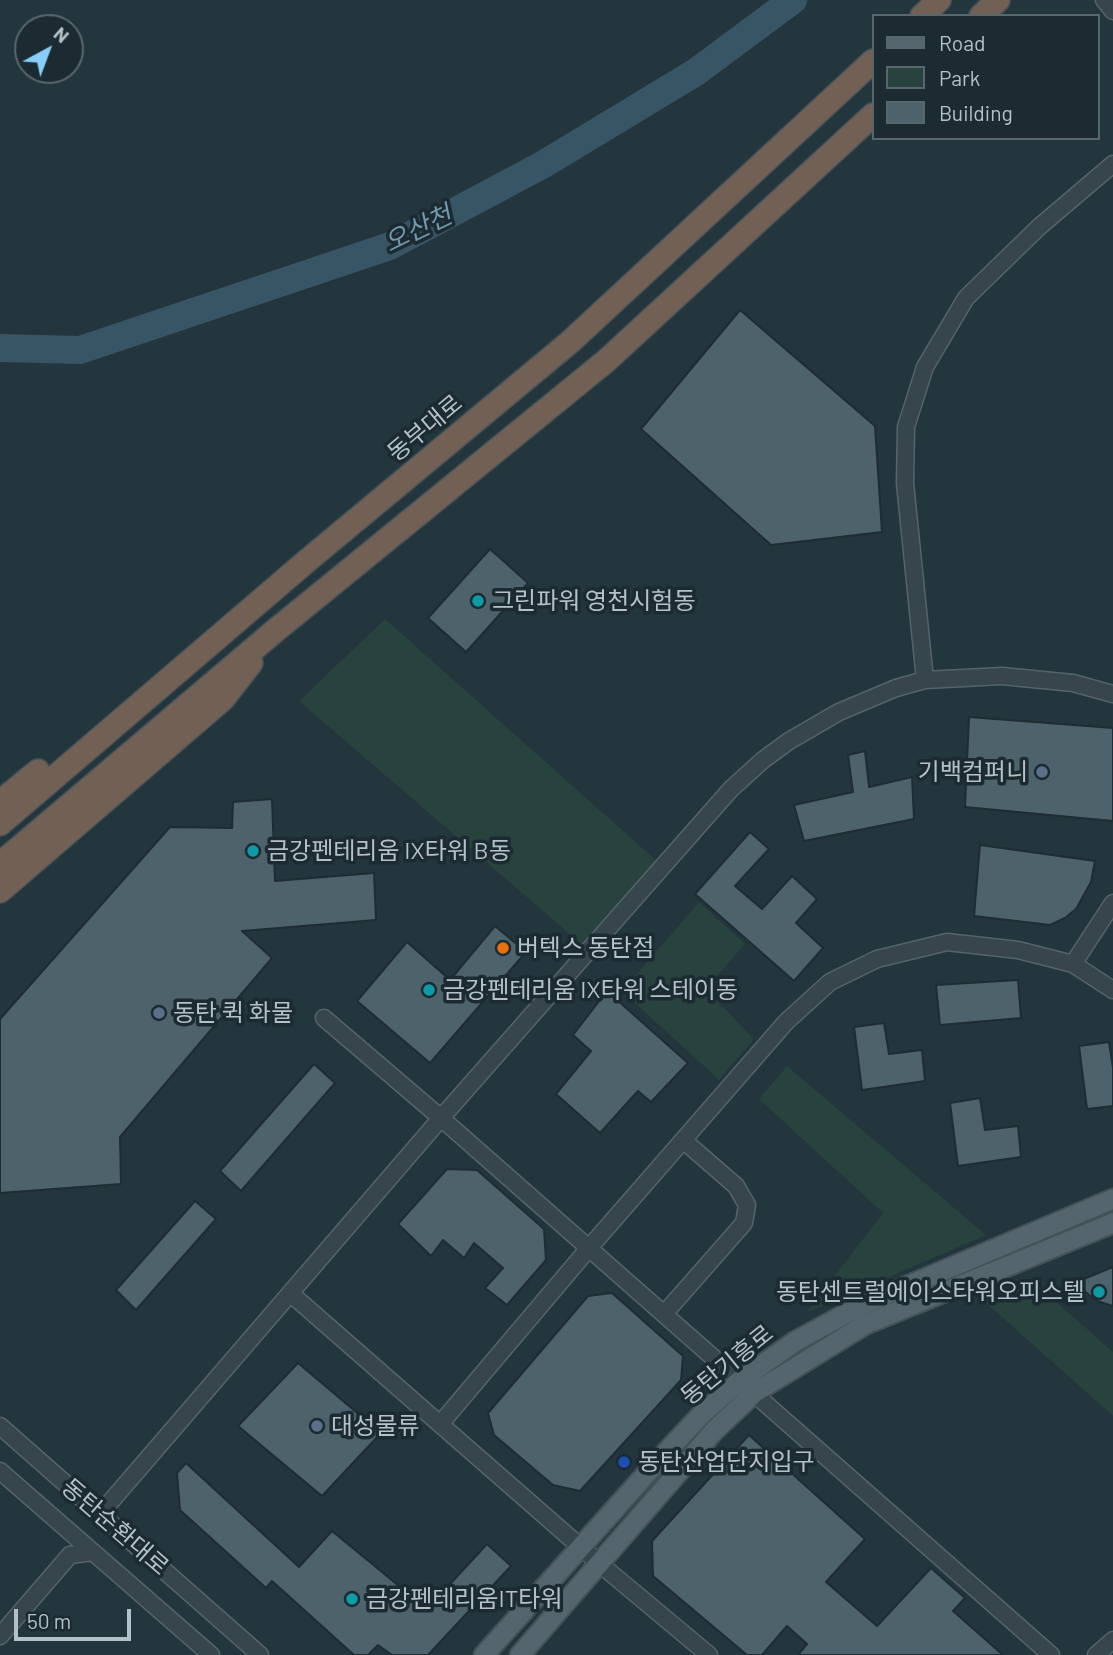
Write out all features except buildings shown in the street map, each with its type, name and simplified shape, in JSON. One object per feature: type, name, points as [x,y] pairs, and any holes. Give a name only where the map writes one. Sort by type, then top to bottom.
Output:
[{"type":"highway","points":[[924,14],[939,0]]},
{"type":"highway","points":[[983,14],[998,0]]},
{"type":"highway","name":"동부대로","points":[[0,824],[570,342],[872,62]]},
{"type":"highway","points":[[0,864],[276,630],[606,361],[872,116]]},
{"type":"highway","points":[[0,802],[207,632],[308,561]]},
{"type":"highway","points":[[0,891],[223,699],[276,630]]},
{"type":"main road","name":"동탄기흥로","points":[[520,1655],[714,1431],[746,1387],[796,1341],[862,1305],[1113,1199]]},
{"type":"main road","name":"동탄기흥로","points":[[484,1655],[700,1416],[746,1387],[866,1324],[1113,1223]]},
{"type":"street","points":[[1104,0],[1113,11]]},
{"type":"street","points":[[925,680],[905,483],[906,428],[925,367],[966,298],[1039,227],[1113,164]]},
{"type":"street","points":[[100,1514],[441,1118],[731,789],[755,767],[789,741],[839,712],[896,688],[925,680],[1002,676],[1073,683],[1113,694]]},
{"type":"street","points":[[1073,964],[1113,903]]},
{"type":"street","points":[[441,1423],[786,1022],[830,982],[877,959],[947,942],[1018,950],[1073,964],[1113,990]]},
{"type":"street","points":[[324,1018],[1051,1655]]},
{"type":"street","points":[[664,1314],[744,1223],[747,1205],[737,1186],[683,1140]]},
{"type":"street","points":[[290,1293],[600,1564],[709,1655]]},
{"type":"street","name":"동탄순환대로","points":[[0,1426],[260,1655]]},
{"type":"street","name":"동탄순환대로","points":[[0,1471],[211,1655]]},
{"type":"street","points":[[69,1531],[70,1555]]},
{"type":"street","points":[[0,1636],[70,1555],[93,1552]]},
{"type":"street","points":[[1096,1655],[1113,1640]]},
{"type":"green space","points":[[385,619],[658,862],[587,949],[299,701]]},
{"type":"green space","points":[[699,902],[745,944],[706,989],[754,1039],[719,1080],[622,991]]},
{"type":"green space","points":[[787,1066],[986,1235],[806,1313],[883,1213],[759,1099]]},
{"type":"green space","points":[[1035,1283],[1113,1352],[1113,1416],[984,1301]]},
{"type":"waterway","name":"오산천","points":[[0,348],[80,350],[390,246],[544,164],[696,72],[793,0]]},
{"type":"place","name":"그린파워 영천시험동","points":[[478,601]]},
{"type":"place","name":"기백컴퍼니","points":[[1042,772]]},
{"type":"place","name":"금강펜테리움 IX타워 B동","points":[[253,851]]},
{"type":"place","name":"버텍스 동탄점","points":[[503,948]]},
{"type":"place","name":"금강펜테리움 IX타워 스테이동","points":[[429,990]]},
{"type":"place","name":"동탄 퀵 화물","points":[[159,1013]]},
{"type":"place","name":"동탄센트럴에이스타워오피스텔","points":[[1099,1292]]},
{"type":"place","name":"대성물류","points":[[317,1426]]},
{"type":"place","name":"동탄산업단지입구","points":[[624,1462]]},
{"type":"place","name":"금강펜테리움IT타워","points":[[352,1599]]}]
